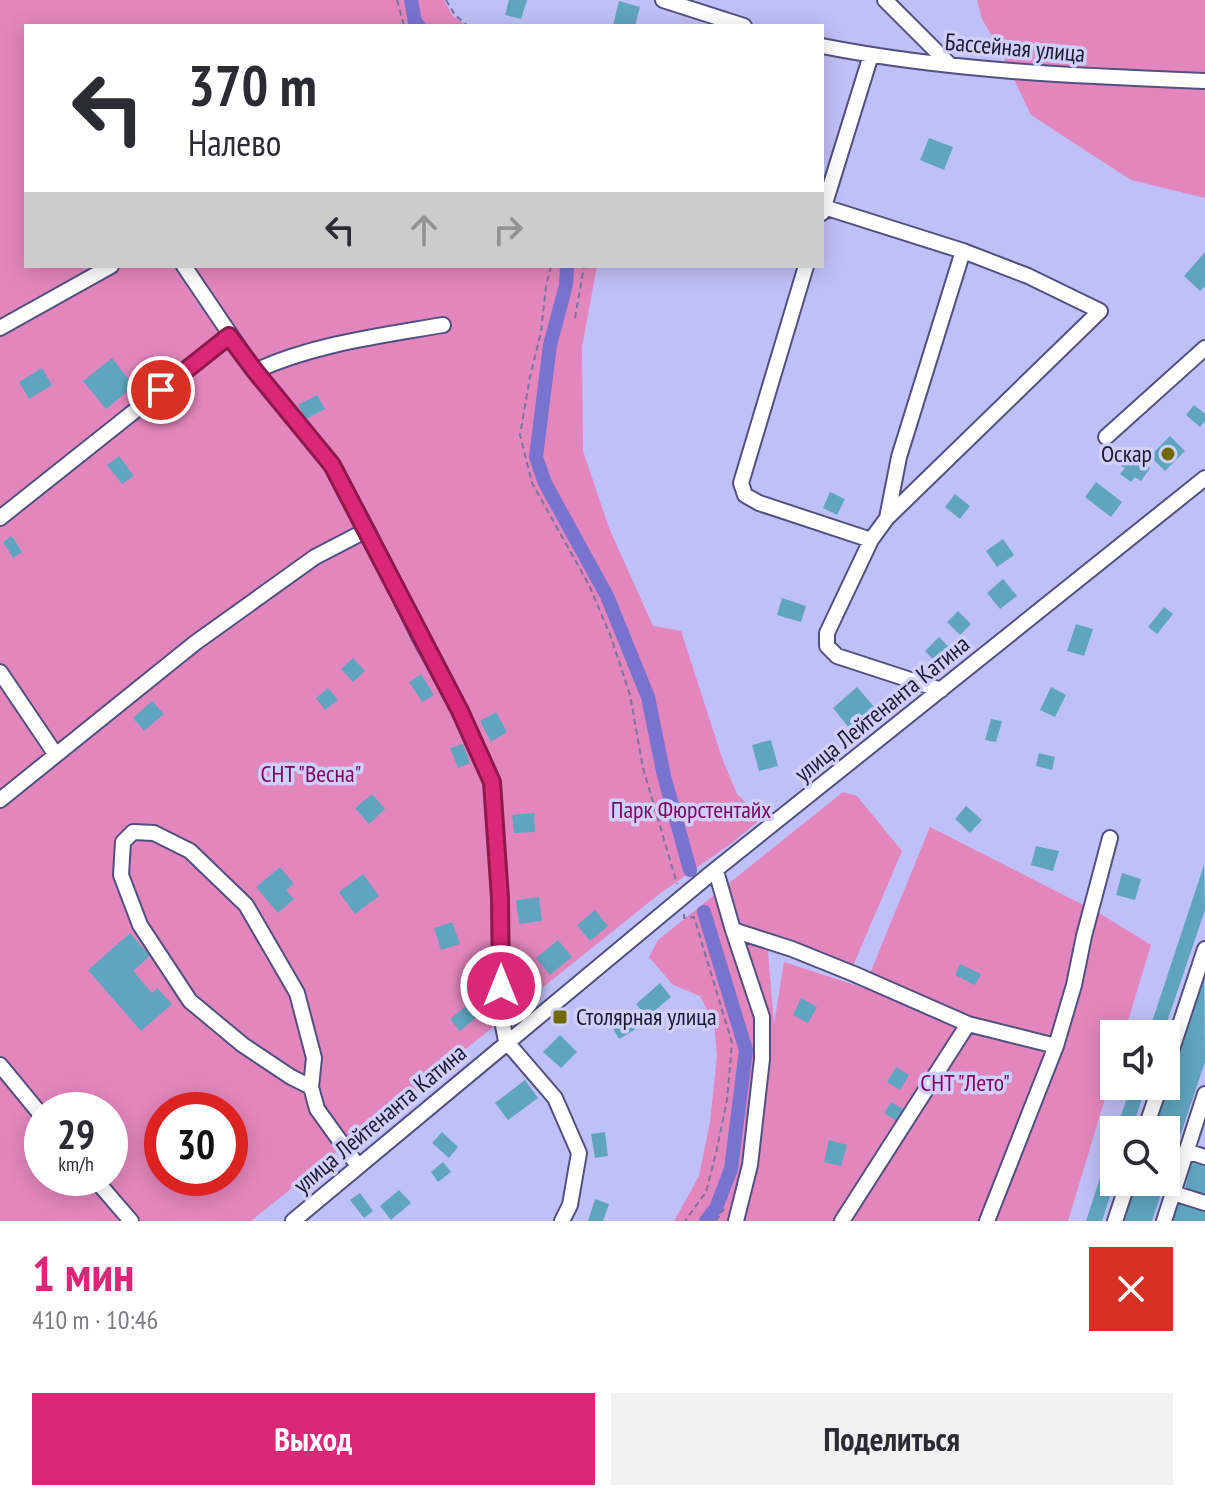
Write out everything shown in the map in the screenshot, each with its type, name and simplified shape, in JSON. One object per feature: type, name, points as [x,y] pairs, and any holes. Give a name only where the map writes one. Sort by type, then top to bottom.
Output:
[{"type":"street","points":[[663,0],[738,24]]},
{"type":"street","points":[[885,0],[950,65]]},
{"type":"street","name":"Бассейная улица","points":[[824,46],[1029,74],[1205,81]]},
{"type":"street","points":[[824,207],[871,55]]},
{"type":"street","points":[[824,210],[963,251],[1028,276],[1100,311],[887,518],[871,540],[827,633],[827,646],[837,656],[941,690]]},
{"type":"street","points":[[887,518],[899,457],[963,251]]},
{"type":"street","points":[[0,328],[107,268]]},
{"type":"street","points":[[185,268],[255,371],[332,465],[460,711],[492,782],[500,898],[501,1015],[506,1041],[555,1098],[579,1153],[570,1205],[562,1221]]},
{"type":"street","points":[[805,268],[741,483],[745,495],[759,503],[871,540]]},
{"type":"street","points":[[255,371],[315,349],[443,325]]},
{"type":"street","points":[[0,518],[229,336]]},
{"type":"street","points":[[1106,437],[1205,348]]},
{"type":"street","name":"улица Лейтенанта Катина","points":[[293,1221],[506,1041],[1205,478]]},
{"type":"street","points":[[0,800],[195,643],[315,557],[367,530]]},
{"type":"street","points":[[0,672],[56,755]]},
{"type":"street","points":[[311,1087],[243,1045],[190,1001],[140,925],[121,875],[123,842],[133,832],[154,833],[190,851],[246,905],[297,993],[314,1058],[311,1087],[317,1109],[358,1166]]},
{"type":"street","points":[[987,1221],[1056,1046],[1110,838]]},
{"type":"street","points":[[716,871],[762,1017],[762,1059],[750,1165],[736,1221]]},
{"type":"street","points":[[733,930],[817,959],[968,1024],[1056,1046]]},
{"type":"street","points":[[1180,1025],[1205,949]]},
{"type":"street","points":[[842,1221],[968,1024]]},
{"type":"street","points":[[0,1065],[24,1094]]},
{"type":"street","points":[[1180,1170],[1203,1104]]},
{"type":"street","points":[[1186,1151],[1205,1157]]},
{"type":"street","points":[[1180,1195],[1205,1203]]},
{"type":"street","points":[[109,1196],[131,1221]]},
{"type":"street","points":[[1115,1221],[1123,1196]]},
{"type":"street","points":[[1164,1221],[1172,1196]]},
{"type":"path","points":[[397,0],[403,24]]},
{"type":"path","points":[[446,0],[455,15],[466,24]]},
{"type":"path","points":[[550,268],[520,435],[532,483],[589,585],[611,637],[630,695],[643,768],[674,871]]},
{"type":"path","points":[[575,318],[584,268]]},
{"type":"path","points":[[685,1221],[706,1192],[727,1100],[732,1043],[694,917]]},
{"type":"path","points":[[716,1221],[729,1202]]},
{"type":"green space","name":"СНТ \"Весна\"","points":[[0,0],[444,0],[453,16],[464,24],[24,24],[24,268],[597,268],[582,347],[583,451],[609,528],[653,626],[681,631],[722,758],[737,794],[762,818],[658,895],[251,1221],[0,1221]]},
{"type":"green space","points":[[977,0],[1205,0],[1205,198],[1131,180],[1031,115],[982,19]]},
{"type":"green space","name":"СНТ \"Лето\"","points":[[843,792],[857,796],[902,851],[853,966],[778,940],[768,952],[774,1024],[784,962],[864,988],[930,827],[1099,913],[1151,945],[1128,1020],[1100,1020],[1100,1100],[1105,1100],[1068,1221],[674,1221],[699,1176],[710,1122],[717,1055],[714,1024],[700,996],[673,985],[649,957],[658,940]]},
{"type":"building","points":[[509,0],[527,0],[521,19],[505,15]]},
{"type":"building","points":[[619,1],[640,7],[636,24],[613,24]]},
{"type":"building","points":[[929,138],[953,147],[944,170],[920,160]]},
{"type":"building","points":[[1205,252],[1205,286],[1200,291],[1184,276]]},
{"type":"building","points":[[112,358],[134,386],[106,409],[83,381]]},
{"type":"building","points":[[42,368],[52,385],[29,399],[19,382]]},
{"type":"building","points":[[317,395],[325,409],[306,419],[298,405]]},
{"type":"building","points":[[1194,405],[1205,414],[1205,421],[1200,427],[1186,415]]},
{"type":"building","name":"Оскар","points":[[1170,436],[1185,451],[1165,471],[1150,456]]},
{"type":"building","points":[[1130,454],[1150,468],[1141,481],[1135,477],[1131,482],[1120,474],[1125,468],[1121,466]]},
{"type":"building","points":[[119,456],[134,476],[122,484],[107,465]]},
{"type":"building","points":[[1096,482],[1122,502],[1111,517],[1085,497]]},
{"type":"building","points":[[830,492],[845,499],[837,515],[823,508]]},
{"type":"building","points":[[955,494],[970,506],[960,519],[945,507]]},
{"type":"building","points":[[12,536],[22,552],[13,558],[3,542]]},
{"type":"building","points":[[1003,539],[1014,555],[997,567],[986,551]]},
{"type":"building","points":[[1003,579],[1017,596],[1000,609],[987,593]]},
{"type":"building","points":[[782,598],[806,606],[801,622],[777,615]]},
{"type":"building","points":[[1164,607],[1173,614],[1157,634],[1148,627]]},
{"type":"building","points":[[958,611],[971,624],[960,635],[947,622]]},
{"type":"building","points":[[1076,624],[1093,629],[1084,656],[1067,651]]},
{"type":"building","points":[[939,637],[954,652],[939,666],[925,651]]},
{"type":"building","points":[[353,658],[365,671],[353,682],[341,669]]},
{"type":"building","points":[[421,674],[434,695],[422,702],[409,682]]},
{"type":"building","points":[[857,687],[875,708],[850,729],[833,708]]},
{"type":"building","points":[[1051,687],[1066,695],[1055,717],[1040,710]]},
{"type":"building","points":[[328,688],[338,700],[325,710],[316,698]]},
{"type":"building","points":[[152,701],[164,714],[144,731],[133,718]]},
{"type":"building","points":[[496,712],[507,732],[491,742],[480,721]]},
{"type":"building","points":[[991,719],[1002,721],[996,742],[985,740]]},
{"type":"building","points":[[771,740],[778,766],[759,771],[752,745]]},
{"type":"building","points":[[463,744],[470,763],[458,768],[450,748]]},
{"type":"building","points":[[1039,753],[1055,757],[1052,770],[1036,766]]},
{"type":"building","points":[[372,794],[385,809],[369,824],[355,808]]},
{"type":"building","points":[[966,806],[982,820],[970,833],[955,819]]},
{"type":"building","points":[[534,813],[535,832],[514,833],[512,815]]},
{"type":"building","points":[[1036,846],[1059,851],[1053,871],[1031,865]]},
{"type":"building","points":[[1204,865],[1205,910],[1168,1020],[1153,1020]]},
{"type":"building","points":[[280,867],[294,884],[286,890],[294,899],[278,913],[256,887]]},
{"type":"building","points":[[1122,873],[1141,879],[1135,900],[1116,895]]},
{"type":"building","points":[[363,874],[379,896],[355,914],[339,892]]},
{"type":"building","points":[[539,897],[542,921],[519,924],[516,900]]},
{"type":"building","points":[[595,910],[608,926],[590,941],[577,925]]},
{"type":"building","points":[[452,922],[460,944],[441,950],[434,928]]},
{"type":"building","points":[[130,933],[150,956],[133,971],[152,993],[157,988],[172,1004],[141,1031],[88,970]]},
{"type":"building","points":[[558,940],[572,957],[550,975],[536,958]]},
{"type":"building","points":[[960,964],[981,974],[975,985],[955,975]]},
{"type":"building","points":[[1204,968],[1205,1062],[1180,1136],[1180,1116],[1156,1116],[1161,1100],[1180,1100],[1180,1041]]},
{"type":"building","points":[[488,972],[497,986],[482,995],[473,981]]},
{"type":"building","points":[[660,983],[671,997],[647,1017],[636,1004]]},
{"type":"building","points":[[801,998],[817,1007],[808,1023],[793,1015]]},
{"type":"building","points":[[471,1002],[481,1014],[460,1031],[450,1019]]},
{"type":"building","points":[[626,1013],[636,1029],[619,1039],[610,1023]]},
{"type":"building","points":[[560,1035],[577,1052],[561,1068],[543,1052]]},
{"type":"building","points":[[896,1067],[909,1075],[900,1090],[887,1082]]},
{"type":"building","points":[[525,1080],[538,1098],[508,1120],[495,1103]]},
{"type":"building","points":[[1126,1100],[1142,1100],[1136,1116],[1121,1116]]},
{"type":"building","points":[[891,1102],[903,1109],[897,1121],[884,1113]]},
{"type":"building","points":[[442,1132],[458,1147],[449,1158],[432,1143]]},
{"type":"building","points":[[605,1132],[608,1156],[595,1158],[591,1134]]},
{"type":"building","points":[[829,1140],[847,1145],[841,1166],[824,1162]]},
{"type":"building","points":[[443,1162],[451,1172],[438,1182],[431,1172]]},
{"type":"building","points":[[1192,1163],[1205,1166],[1205,1194],[1185,1188]]},
{"type":"building","points":[[1100,1178],[1100,1196],[1110,1196],[1102,1221],[1086,1221]]},
{"type":"building","points":[[399,1190],[411,1203],[391,1220],[380,1206]]},
{"type":"building","points":[[360,1193],[373,1211],[364,1218],[350,1200]]},
{"type":"building","points":[[1129,1196],[1160,1196],[1152,1221],[1121,1221]]},
{"type":"building","points":[[595,1199],[609,1204],[603,1221],[588,1221]]},
{"type":"building","points":[[1180,1202],[1205,1210],[1205,1221],[1173,1221]]},
{"type":"waterway","points":[[411,0],[417,24]]},
{"type":"waterway","points":[[567,268],[566,285],[550,345],[536,457],[545,483],[607,596],[648,697],[664,776],[690,870]]},
{"type":"waterway","points":[[704,912],[746,1050],[731,1169],[716,1208],[706,1221]]},
{"type":"place","name":"Оскар","points":[[1168,454]]},
{"type":"place","name":"Столярная улица","points":[[560,1017]]},
{"type":"route","points":[[161,390],[229,336],[332,465],[460,711],[492,782],[500,898],[501,986]]},
{"type":"park label","name":"Парк Фюрстентайх","points":[[691,810]]}]
